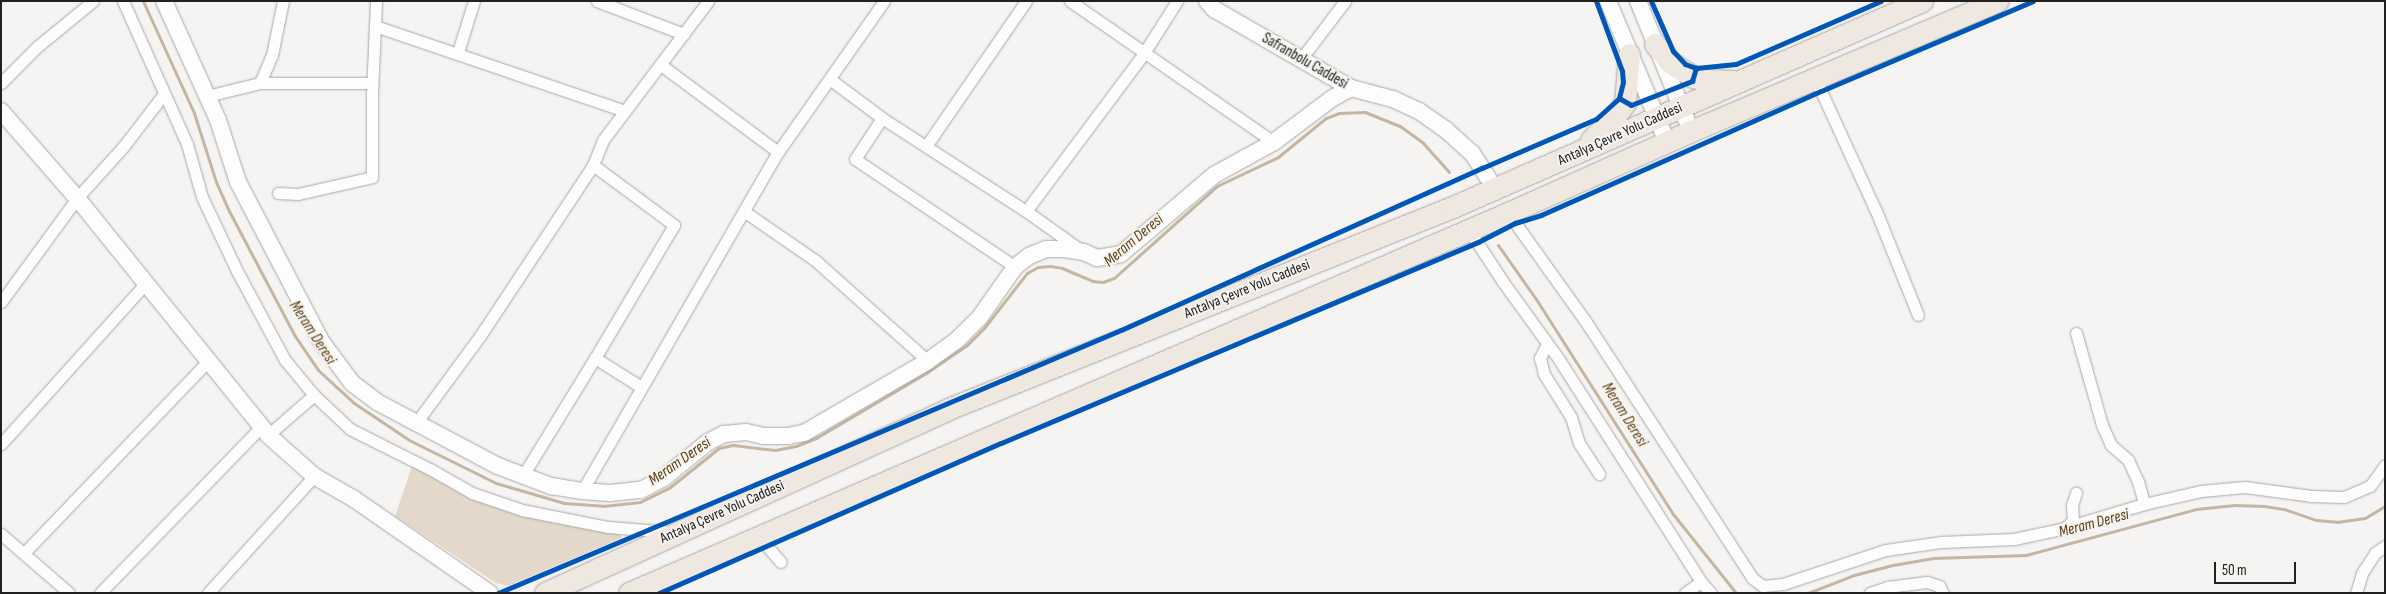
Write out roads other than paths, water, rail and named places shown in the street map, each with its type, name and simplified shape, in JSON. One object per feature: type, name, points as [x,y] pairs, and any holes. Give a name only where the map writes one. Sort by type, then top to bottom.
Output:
[{"type":"highway","name":"Antalya Çevre Yolu Caddesi","points":[[545,593],[948,409],[1495,189],[1922,1]]},
{"type":"highway","name":"Antalya Çevre Yolu Caddesi","points":[[629,593],[652,588],[759,537],[1469,230],[1692,131],[1998,1]]},
{"type":"highway","points":[[1654,44],[1671,63],[1693,77],[1705,80],[1742,81]]},
{"type":"highway","points":[[1572,154],[1601,132],[1625,103],[1629,54]]},
{"type":"street","points":[[1,83],[38,46],[93,1]]},
{"type":"street","points":[[123,1],[187,144],[202,197],[237,271],[285,360],[314,395],[350,429],[430,469],[472,493],[522,510],[608,527],[677,533]]},
{"type":"street","points":[[164,1],[218,120],[238,182],[321,341],[352,383],[377,402],[416,423],[522,477],[551,486],[582,492],[610,494],[641,490],[665,476],[708,442],[724,434],[746,432],[763,436],[788,436],[804,433],[928,361],[958,339],[980,317],[1015,267],[1028,256],[1046,249],[1084,252]]},
{"type":"street","points":[[260,83],[272,55],[283,1]]},
{"type":"street","points":[[278,194],[298,194],[372,177],[372,84],[376,1]]},
{"type":"street","points":[[458,52],[474,1]]},
{"type":"street","points":[[597,1],[684,34]]},
{"type":"street","points":[[416,423],[480,336],[592,165],[603,140],[708,1]]},
{"type":"street","points":[[582,492],[778,152],[831,80],[884,1]]},
{"type":"street","points":[[926,146],[1026,1]]},
{"type":"street","points":[[1070,1],[1274,142]]},
{"type":"street","points":[[1026,211],[1144,53],[1177,1]]},
{"type":"street","points":[[1301,59],[1345,1]]},
{"type":"street","points":[[1608,1],[1667,142]]},
{"type":"street","points":[[1638,1],[1654,44],[1692,131]]},
{"type":"street","name":"Safranbolu Caddesi","points":[[1214,4],[1351,88],[1393,99],[1420,111],[1445,129],[1472,153],[1495,189]]},
{"type":"street","points":[[375,26],[458,52],[626,111]]},
{"type":"street","points":[[661,65],[778,152]]},
{"type":"street","points":[[1815,78],[1876,211],[1918,315]]},
{"type":"street","points":[[831,80],[882,118],[1026,211],[1084,252],[1097,258],[1121,254],[1214,175],[1274,142],[1330,99],[1351,88]]},
{"type":"street","points":[[207,96],[260,83],[372,84]]},
{"type":"street","points":[[1,302],[77,198],[123,147],[164,94]]},
{"type":"street","points":[[1,111],[77,198],[265,431],[314,476],[354,499],[490,593]]},
{"type":"street","points":[[882,118],[855,159],[1015,267]]},
{"type":"street","points":[[522,477],[674,225],[592,165]]},
{"type":"street","points":[[745,212],[816,261],[928,361]]},
{"type":"street","points":[[1508,213],[1586,322],[1752,578],[1763,586],[1783,584],[1886,550],[1942,542],[2014,539],[2065,528],[2144,504],[2201,491],[2245,487],[2312,496],[2344,497],[2370,486],[2385,465]]},
{"type":"street","points":[[1469,230],[1503,282],[1548,344],[1701,582],[1711,593]]},
{"type":"street","points":[[1,444],[146,284]]},
{"type":"street","points":[[2076,333],[2102,425],[2111,445],[2128,460],[2138,480],[2144,504]]},
{"type":"street","points":[[1548,344],[1540,358],[1544,374],[1571,417],[1579,443],[1599,474]]},
{"type":"street","points":[[595,358],[641,387]]},
{"type":"street","points":[[24,553],[208,361]]},
{"type":"street","points":[[100,593],[265,431],[314,395]]},
{"type":"street","points":[[208,593],[314,476]]},
{"type":"street","points":[[2065,528],[2073,520],[2072,505],[2076,493]]},
{"type":"street","points":[[1,534],[7,545],[24,553],[69,593]]},
{"type":"street","points":[[759,537],[781,562]]},
{"type":"street","points":[[2356,593],[2362,573],[2376,553],[2385,546]]},
{"type":"street","points":[[1685,593],[1701,582]]},
{"type":"street","points":[[1870,593],[1887,587],[1927,582],[1939,586],[1943,593]]},
{"type":"waterway","name":"Meram Deresi","points":[[143,1],[194,113],[216,182],[229,211],[295,336],[318,370],[354,403],[409,440],[496,483],[564,503],[603,506],[640,502],[669,488],[719,448],[733,445],[775,450],[796,446],[816,438],[926,373],[967,345],[984,328],[1027,273],[1038,267],[1050,266],[1062,268],[1092,281],[1103,282],[1114,278],[1217,186],[1278,157],[1326,118],[1339,113],[1365,112],[1400,126],[1423,143],[1449,172]]},
{"type":"waterway","name":"Meram Deresi","points":[[1498,245],[1536,299],[1673,514],[1736,593]]},
{"type":"waterway","name":"Meram Deresi","points":[[1808,593],[1854,575],[1893,565],[1933,558],[2026,555],[2196,509],[2235,505],[2264,506],[2284,509],[2316,520],[2337,522],[2365,518],[2385,506]]}]
